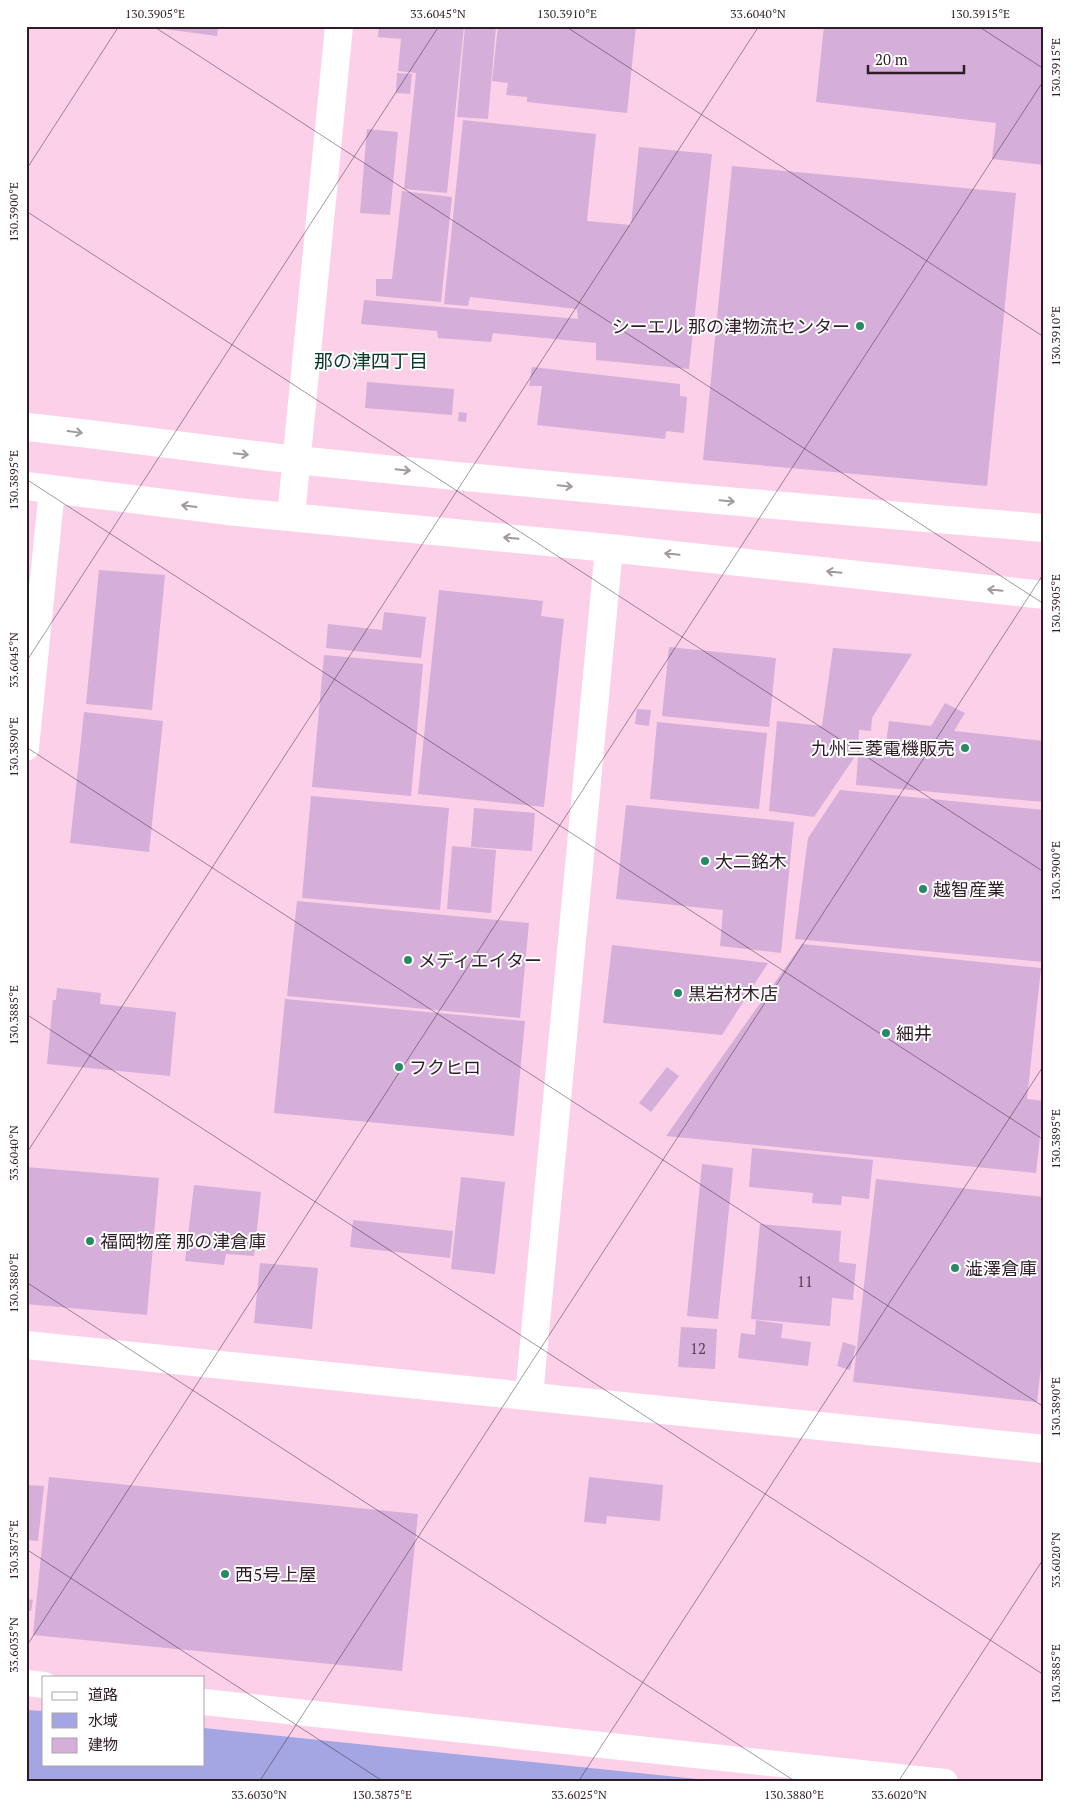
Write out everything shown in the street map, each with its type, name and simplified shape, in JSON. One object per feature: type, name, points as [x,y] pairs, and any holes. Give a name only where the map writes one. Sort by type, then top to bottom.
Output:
[{"type":"street","points":[[291,516],[340,26]]},
{"type":"street","points":[[26,427],[296,460],[621,492],[1044,528]]},
{"type":"street","points":[[26,748],[39,487],[237,512],[609,548],[1044,595]]},
{"type":"street","points":[[529,1396],[609,548]]},
{"type":"street","points":[[26,1345],[1044,1449]]},
{"type":"street","points":[[26,1683],[42,1685]]},
{"type":"street","points":[[205,1702],[945,1782]]},
{"type":"water","points":[[26,1710],[42,1711],[42,1766],[205,1766],[205,1728],[726,1782],[26,1782]]},
{"type":"building","points":[[141,26],[218,26],[217,36]]},
{"type":"building","points":[[379,26],[464,26],[447,193],[404,189],[416,73],[398,71],[401,39],[378,37]]},
{"type":"building","points":[[465,26],[496,27],[488,119],[457,117]]},
{"type":"building","points":[[498,26],[636,26],[627,113],[527,102],[527,97],[506,95],[508,83],[492,81]]},
{"type":"building","points":[[824,26],[1044,26],[1044,165],[992,159],[996,123],[816,102]]},
{"type":"building","points":[[397,73],[412,74],[410,94],[396,93]]},
{"type":"building","points":[[463,120],[596,134],[587,221],[631,225],[639,147],[712,154],[689,369],[596,360],[596,343],[493,333],[491,342],[438,338],[437,331],[361,324],[364,300],[578,319],[577,309],[470,297],[468,306],[444,304]]},
{"type":"building","points":[[367,129],[398,132],[390,215],[360,213]]},
{"type":"building","name":"シーエル 那の津物流センター","points":[[732,166],[1016,193],[987,486],[703,460]]},
{"type":"building","points":[[402,191],[452,197],[441,302],[376,296],[376,279],[392,279]]},
{"type":"building","points":[[532,367],[680,384],[680,396],[687,397],[684,433],[666,431],[665,439],[537,425],[542,386],[529,386]]},
{"type":"building","points":[[367,382],[454,389],[452,415],[365,408]]},
{"type":"building","points":[[459,412],[467,413],[466,422],[458,421]]},
{"type":"building","points":[[99,570],[165,575],[152,710],[86,704]]},
{"type":"building","points":[[439,590],[543,601],[541,616],[564,619],[544,807],[418,794]]},
{"type":"building","points":[[384,612],[426,617],[421,658],[326,648],[328,624],[382,630]]},
{"type":"building","points":[[669,647],[776,658],[769,727],[662,716]]},
{"type":"building","points":[[833,648],[912,654],[872,718],[871,731],[859,730],[858,752],[814,817],[769,811],[777,721],[822,726]]},
{"type":"building","points":[[324,655],[423,664],[411,796],[312,787]]},
{"type":"building","name":"九州三菱電機販売","points":[[945,703],[965,713],[954,731],[1044,741],[1044,802],[856,785],[858,755],[884,758],[889,721],[931,726]]},
{"type":"building","points":[[637,709],[651,710],[649,726],[635,724]]},
{"type":"building","points":[[84,712],[163,721],[149,852],[70,843]]},
{"type":"building","points":[[657,722],[767,733],[759,809],[650,799]]},
{"type":"building","name":"越智産業","points":[[840,790],[1044,810],[1044,962],[795,939],[808,838]]},
{"type":"building","points":[[311,796],[449,808],[440,910],[302,898]]},
{"type":"building","name":"大二銘木","points":[[626,805],[794,822],[781,953],[720,946],[723,910],[616,899]]},
{"type":"building","points":[[474,808],[535,813],[532,851],[471,847]]},
{"type":"building","points":[[452,846],[496,850],[491,913],[447,909]]},
{"type":"building","name":"メディエイター","points":[[297,901],[529,923],[520,1018],[287,996]]},
{"type":"building","name":"細井","points":[[802,944],[1041,968],[1027,1099],[1044,1101],[1036,1173],[666,1136]]},
{"type":"building","name":"黒岩材木店","points":[[612,945],[768,963],[722,1035],[603,1023]]},
{"type":"building","points":[[57,988],[101,993],[100,1004],[176,1012],[170,1076],[47,1064],[53,1000],[56,1000]]},
{"type":"building","name":"フクヒロ","points":[[285,999],[525,1021],[514,1136],[274,1113]]},
{"type":"building","points":[[667,1067],[679,1076],[651,1112],[639,1103]]},
{"type":"building","points":[[752,1148],[873,1160],[869,1199],[842,1196],[841,1205],[812,1203],[813,1193],[749,1187]]},
{"type":"building","points":[[702,1164],[733,1168],[718,1319],[687,1316]]},
{"type":"building","name":"福岡物産 那の津倉庫","points":[[26,1167],[159,1178],[147,1315],[26,1304]]},
{"type":"building","points":[[461,1177],[505,1182],[495,1274],[451,1269]]},
{"type":"building","name":"澁澤倉庫","points":[[876,1179],[1044,1197],[1044,1339],[1037,1402],[853,1382]]},
{"type":"building","points":[[194,1185],[261,1192],[254,1256],[226,1254],[224,1265],[185,1261]]},
{"type":"building","points":[[353,1220],[453,1231],[450,1258],[350,1247]]},
{"type":"building","points":[[760,1224],[841,1231],[839,1262],[856,1264],[853,1300],[832,1298],[830,1326],[751,1319]]},
{"type":"building","points":[[260,1263],[318,1268],[312,1329],[254,1323]]},
{"type":"building","points":[[756,1320],[783,1324],[781,1338],[811,1342],[808,1366],[738,1358],[741,1333],[755,1335]]},
{"type":"building","points":[[681,1327],[717,1329],[715,1369],[678,1367]]},
{"type":"building","points":[[843,1342],[856,1346],[850,1370],[837,1366]]},
{"type":"building","name":"西5号上屋","points":[[49,1477],[418,1514],[402,1671],[33,1635]]},
{"type":"building","points":[[589,1477],[663,1485],[660,1521],[607,1516],[606,1524],[584,1522]]},
{"type":"building","points":[[26,1485],[44,1486],[38,1541],[26,1540]]},
{"type":"building","points":[[26,1599],[33,1600],[31,1611],[26,1611]]},
{"type":"place","name":"シーエル 那の津物流センター","points":[[860,326]]},
{"type":"place","name":"九州三菱電機販売","points":[[965,748]]},
{"type":"place","name":"大二銘木","points":[[705,861]]},
{"type":"place","name":"越智産業","points":[[923,889]]},
{"type":"place","name":"メディエイター","points":[[408,960]]},
{"type":"place","name":"黒岩材木店","points":[[678,993]]},
{"type":"place","name":"細井","points":[[886,1033]]},
{"type":"place","name":"フクヒロ","points":[[399,1067]]},
{"type":"place","name":"福岡物産 那の津倉庫","points":[[90,1241]]},
{"type":"place","name":"澁澤倉庫","points":[[955,1268]]},
{"type":"place","name":"西5号上屋","points":[[225,1574]]},
{"type":"district","name":"那の津四丁目","points":[[371,360]]}]
